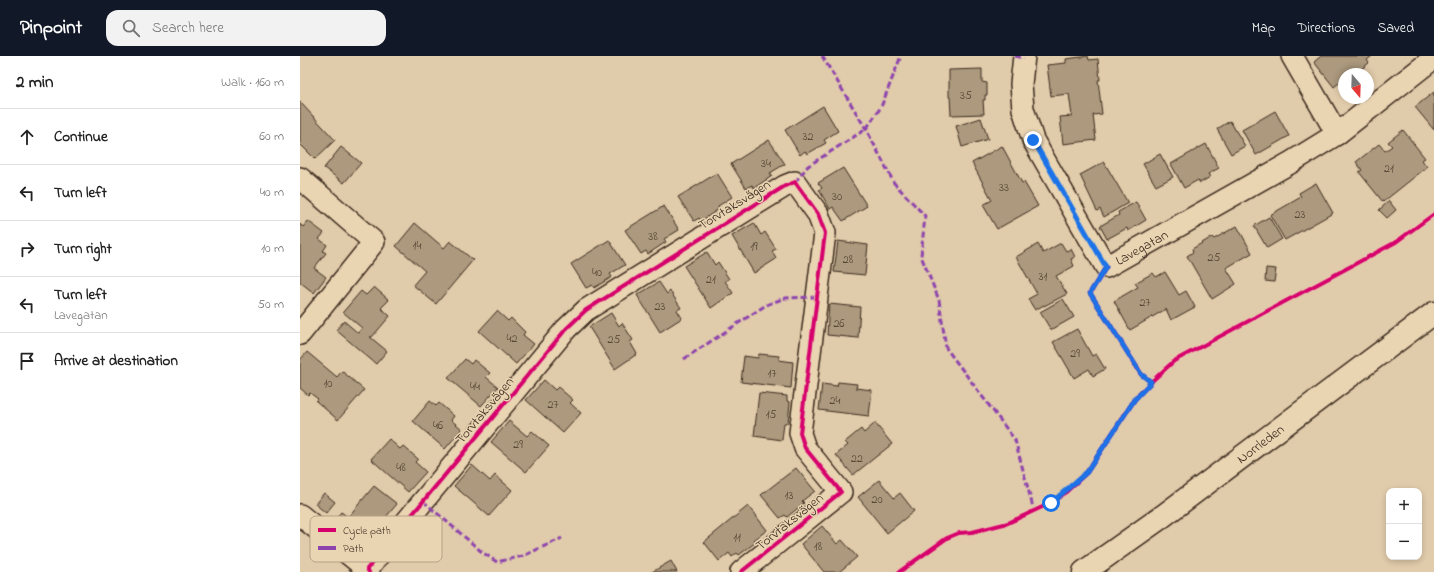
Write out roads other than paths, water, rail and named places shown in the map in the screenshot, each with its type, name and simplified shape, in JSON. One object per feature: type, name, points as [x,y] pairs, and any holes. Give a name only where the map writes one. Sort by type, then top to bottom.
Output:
[{"type":"main road","name":"Norrleden","points":[[1084,572],[1163,516],[1434,313]]},
{"type":"street","name":"Lavegatan","points":[[1024,56],[1021,84],[1023,109],[1033,140],[1106,267],[1290,163],[1337,134],[1434,58]]},
{"type":"street","points":[[1292,56],[1337,134]]},
{"type":"street","points":[[300,178],[374,242],[300,334]]},
{"type":"street","name":"Torvtaksvägen","points":[[413,516],[566,329],[586,310],[785,186],[795,182],[818,214],[825,233],[800,433],[805,448],[840,492],[741,572]]},
{"type":"street","points":[[300,515],[310,523]]},
{"type":"street","points":[[357,562],[368,571]]},
{"type":"street","name":"Torvtaksvägen","points":[[368,571],[375,562]]}]
